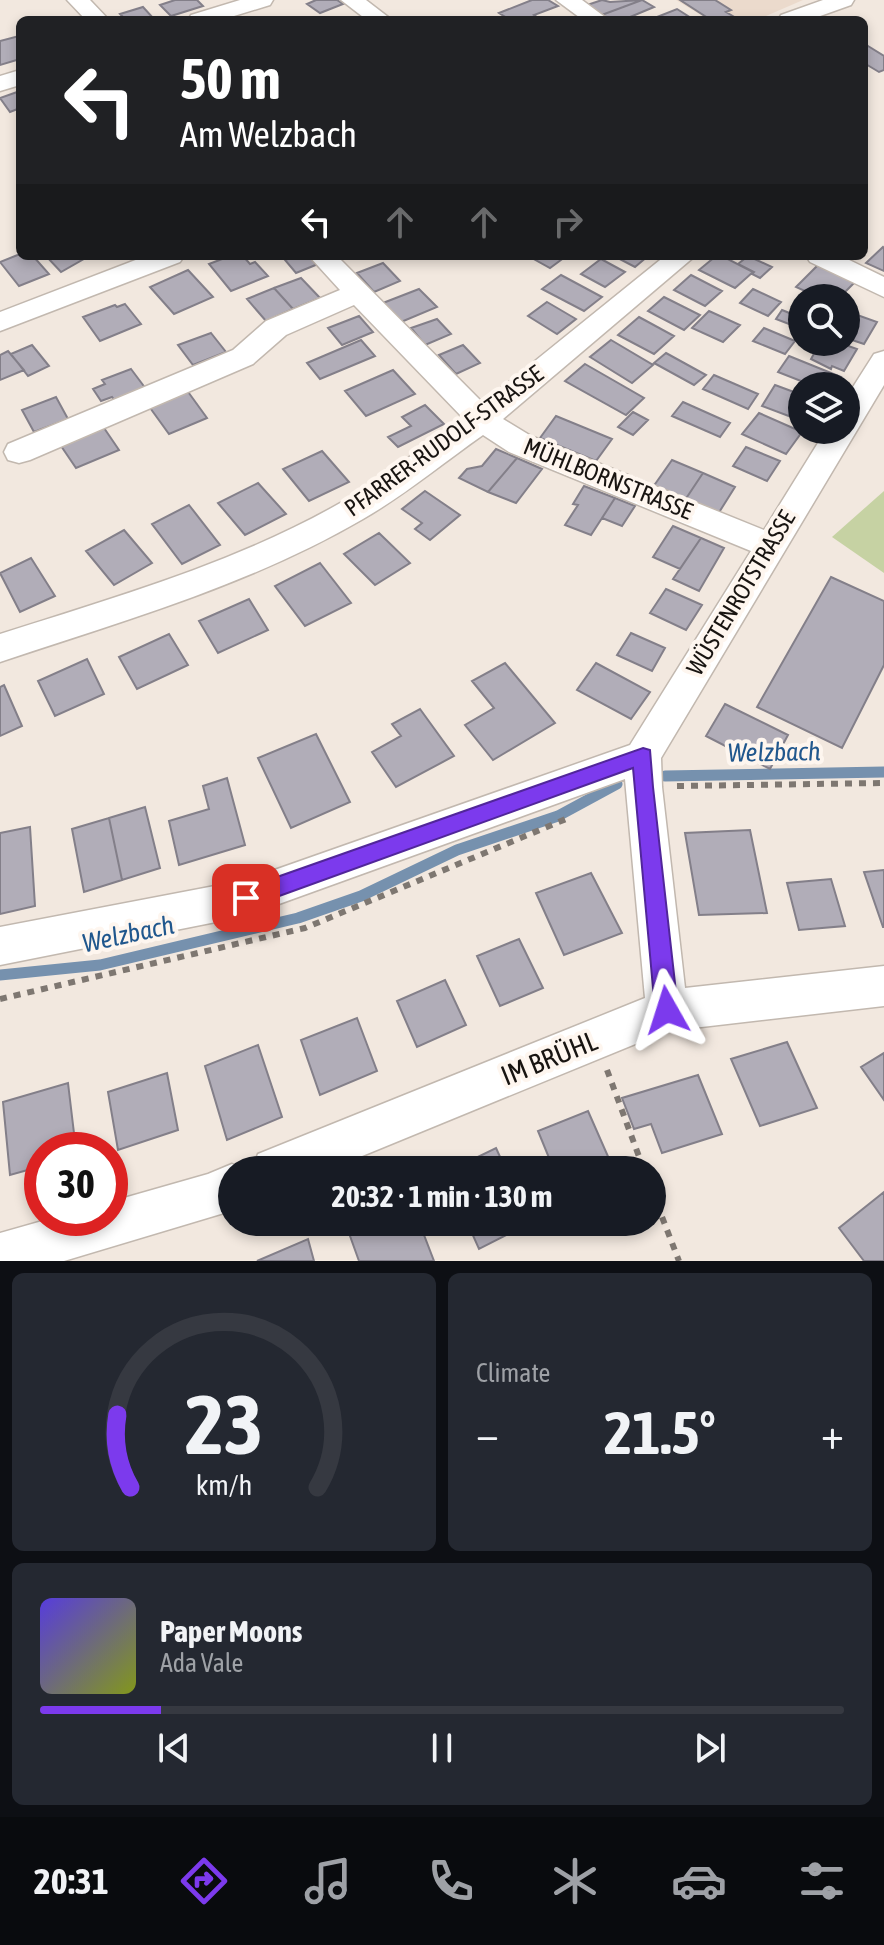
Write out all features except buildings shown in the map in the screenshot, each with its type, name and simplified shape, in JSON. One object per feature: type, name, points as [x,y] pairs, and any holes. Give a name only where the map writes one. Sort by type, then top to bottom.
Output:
[{"type":"street","points":[[78,0],[94,16]]},
{"type":"street","points":[[212,16],[262,0]]},
{"type":"street","points":[[352,0],[375,16]]},
{"type":"street","points":[[567,0],[592,16]]},
{"type":"street","points":[[800,16],[843,0]]},
{"type":"street","points":[[0,322],[161,260]]},
{"type":"street","name":"MÜHLBORNSTRASSE","points":[[326,260],[482,420],[520,444],[769,545]]},
{"type":"street","name":"PFARRER-RUDOLF-STRASSE","points":[[0,648],[157,597],[270,553],[354,510],[482,420],[677,260]]},
{"type":"street","points":[[827,260],[884,288]]},
{"type":"street","points":[[19,452],[243,357],[276,328],[357,293]]},
{"type":"street","points":[[860,400],[884,361]]},
{"type":"street","name":"WÜSTENROTSTRASSE","points":[[643,771],[769,545],[832,444]]},
{"type":"street","points":[[0,946],[246,898],[643,771],[667,1010]]},
{"type":"street","name":"IM BRÜHL","points":[[308,1156],[667,1010],[884,986]]},
{"type":"street","points":[[0,1256],[218,1193]]},
{"type":"path","points":[[643,771],[884,783]]},
{"type":"path","points":[[596,1039],[639,1156]]},
{"type":"path","points":[[666,1227],[679,1261]]},
{"type":"shaded area","points":[[676,0],[803,0],[766,16],[702,16]]},
{"type":"green space","points":[[884,491],[884,573],[832,537]]},
{"type":"waterway","name":"Welzbach","points":[[665,776],[884,772]]},
{"type":"waterway","name":"Welzbach","points":[[0,975],[100,965],[298,918],[361,896],[457,850],[558,816],[617,784]]},
{"type":"route","points":[[246,898],[643,756],[643,787],[667,1010]]}]
